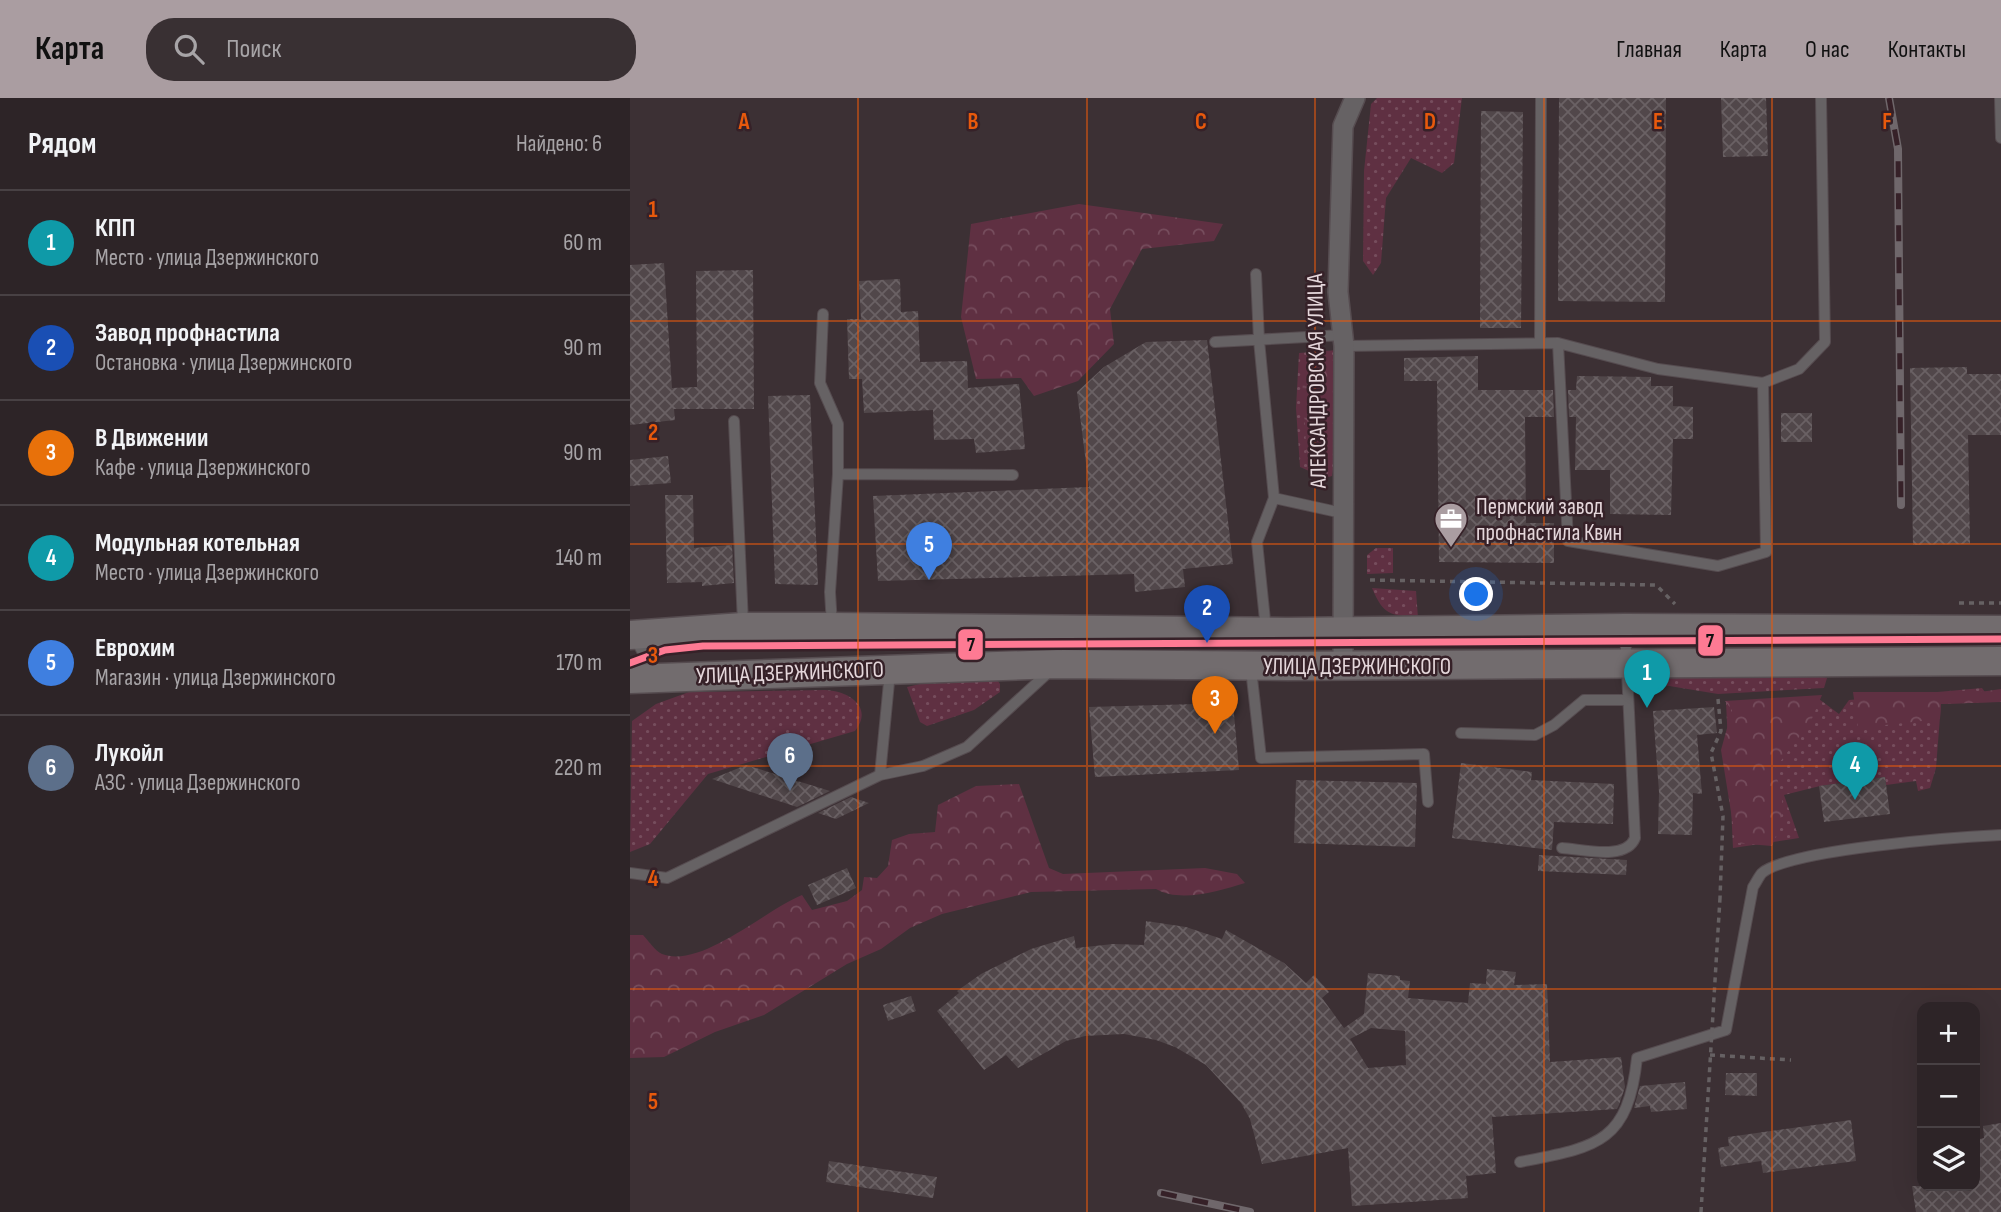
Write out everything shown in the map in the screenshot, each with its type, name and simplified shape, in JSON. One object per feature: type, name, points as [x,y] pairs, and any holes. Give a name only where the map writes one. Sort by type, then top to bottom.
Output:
[{"type":"main road","name":"УЛИЦА ДЗЕРЖИНСКОГО","points":[[631,635],[743,627],[1341,632],[1625,628],[2001,630]]},
{"type":"main road","name":"УЛИЦА ДЗЕРЖИНСКОГО","points":[[635,681],[890,668],[1057,664],[1343,666],[2001,661]]},
{"type":"street","name":"АЛЕКСАНДРОВСКАЯ УЛИЦА","points":[[1343,666],[1343,341],[1338,292],[1343,126],[1355,98]]},
{"type":"lane","points":[[1540,343],[1541,98]]},
{"type":"lane","points":[[1215,342],[1258,340],[1558,343],[1658,369],[1763,383],[1799,369],[1825,341],[1821,98]]},
{"type":"lane","points":[[2000,98],[2001,138]]},
{"type":"lane","points":[[1256,274],[1258,340],[1274,498],[1256,542],[1266,631]]},
{"type":"lane","points":[[823,314],[820,383],[838,424],[838,474],[830,592],[832,627]]},
{"type":"lane","points":[[1558,343],[1568,541],[1718,566],[1766,552],[1763,383]]},
{"type":"lane","points":[[734,421],[743,627]]},
{"type":"lane","points":[[838,474],[1013,475]]},
{"type":"lane","points":[[1274,498],[1342,513]]},
{"type":"lane","points":[[1562,848],[1621,852],[1633,844],[1636,826],[1625,628]]},
{"type":"lane","points":[[631,635],[645,656],[635,681]]},
{"type":"lane","points":[[630,873],[667,878],[880,775],[923,766],[967,747],[1057,664]]},
{"type":"lane","points":[[1250,666],[1261,758],[1424,754],[1428,802]]},
{"type":"lane","points":[[880,775],[890,668]]},
{"type":"lane","points":[[1461,733],[1535,735],[1554,725],[1584,700],[1628,700]]},
{"type":"lane","points":[[1520,1162],[1575,1151],[1609,1133],[1625,1117],[1634,1088],[1637,1059],[1726,1030],[1753,887],[1763,873],[1796,860],[1932,838],[2001,835]]},
{"type":"path","points":[[1370,580],[1656,585],[1674,604]]},
{"type":"path","points":[[1701,1212],[1723,816],[1712,753],[1721,732],[1718,699]]},
{"type":"path","points":[[1710,1055],[1791,1060]]},
{"type":"green space","points":[[1377,98],[1462,98],[1454,163],[1442,173],[1411,158],[1386,198],[1381,263],[1373,275],[1363,261],[1364,171],[1371,104]]},
{"type":"green space","points":[[1079,204],[1223,224],[1214,241],[1142,249],[1110,309],[1114,344],[1078,381],[1034,396],[1021,378],[976,379],[961,317],[971,224]]},
{"type":"green space","points":[[1338,350],[1340,426],[1332,476],[1325,478],[1300,467],[1296,408],[1299,353]]},
{"type":"green space","points":[[1335,356],[1339,431],[1330,473],[1307,462],[1301,359]]},
{"type":"green space","points":[[1376,548],[1393,548],[1393,573],[1367,574],[1367,555]]},
{"type":"green space","points":[[1372,588],[1416,591],[1418,618],[1400,616],[1384,609]]},
{"type":"green space","points":[[1669,670],[1798,670],[1827,678],[1824,688],[1718,694],[1651,683]]},
{"type":"green space","points":[[996,678],[1000,684],[1000,692],[974,710],[927,726],[920,722],[907,687],[924,683]]},
{"type":"green space","points":[[1982,688],[1992,702],[1941,704],[1936,768],[1930,788],[1918,791],[1916,781],[1886,785],[1885,777],[1820,786],[1784,795],[1799,838],[1733,848],[1726,702],[1819,699],[1839,714],[1849,700]]},
{"type":"green space","points":[[2001,689],[2001,702],[1941,704],[1940,719],[1858,728],[1853,692],[1980,692]]},
{"type":"green space","points":[[825,690],[842,693],[856,702],[862,715],[855,731],[708,774],[650,844],[630,852],[632,721],[656,704],[689,692]]},
{"type":"green space","points":[[1822,695],[1811,721],[1774,770],[1781,791],[1782,817],[1772,846],[1736,843],[1721,750],[1732,710],[1725,701]]},
{"type":"green space","points":[[1019,784],[1049,868],[1063,874],[1205,868],[1237,874],[1245,883],[1188,895],[1176,895],[1156,889],[1031,892],[942,914],[910,928],[881,949],[847,964],[764,1015],[715,1032],[664,1057],[630,1058],[630,935],[643,935],[659,953],[678,956],[714,946],[802,895],[812,910],[847,901],[862,890],[864,877],[877,878],[888,866],[892,840],[909,834],[935,832],[938,805],[976,786]]},
{"type":"building","points":[[1559,98],[1666,98],[1665,302],[1558,301]]},
{"type":"building","points":[[1721,98],[1766,98],[1768,156],[1723,157]]},
{"type":"building","points":[[1481,111],[1523,112],[1521,328],[1480,328]]},
{"type":"building","points":[[664,263],[672,388],[697,387],[696,271],[753,270],[754,409],[674,409],[675,420],[630,425],[630,265]]},
{"type":"building","points":[[900,279],[901,312],[918,311],[920,362],[967,361],[968,388],[1019,384],[1025,449],[976,453],[974,439],[934,440],[933,410],[864,413],[862,379],[849,379],[847,319],[861,319],[859,281]]},
{"type":"building","points":[[1207,340],[1233,564],[1183,569],[1185,587],[1135,592],[1134,574],[878,581],[873,496],[1089,487],[1077,392],[1104,367],[1146,342]]},
{"type":"building","points":[[1478,356],[1478,390],[1553,390],[1554,417],[1525,417],[1526,523],[1554,523],[1554,563],[1439,562],[1437,381],[1404,381],[1404,358]]},
{"type":"building","points":[[1967,367],[1967,374],[2001,374],[2001,435],[1968,435],[1970,544],[1913,545],[1910,368]]},
{"type":"building","points":[[1577,376],[1651,377],[1651,386],[1673,386],[1673,406],[1693,407],[1693,439],[1673,439],[1671,515],[1610,514],[1610,470],[1575,470],[1576,417],[1569,417],[1568,390],[1576,390]]},
{"type":"building","points":[[810,395],[818,585],[775,584],[768,396]]},
{"type":"building","points":[[1781,413],[1812,413],[1812,442],[1781,442]]},
{"type":"building","points":[[668,456],[671,483],[630,486],[630,460]]},
{"type":"building","points":[[665,495],[693,495],[694,548],[732,545],[734,583],[702,586],[702,582],[667,583]]},
{"type":"building","points":[[1233,703],[1239,770],[1095,777],[1089,707]]},
{"type":"building","points":[[1714,707],[1717,733],[1697,735],[1702,794],[1693,793],[1692,835],[1658,834],[1659,792],[1653,711]]},
{"type":"building","points":[[1461,763],[1532,772],[1531,780],[1614,784],[1613,824],[1554,822],[1552,850],[1452,838]]},
{"type":"building","points":[[746,765],[830,791],[797,807],[712,779]]},
{"type":"building","points":[[1885,777],[1890,814],[1824,822],[1819,786]]},
{"type":"building","points":[[1296,780],[1417,783],[1415,847],[1294,843]]},
{"type":"building","points":[[851,797],[869,803],[836,819],[818,813]]},
{"type":"building","points":[[1539,855],[1627,860],[1626,875],[1538,871]]},
{"type":"building","points":[[847,868],[856,888],[817,905],[808,885]]},
{"type":"building","points":[[1146,921],[1186,927],[1222,939],[1226,930],[1284,963],[1306,983],[1314,975],[1329,992],[1322,998],[1344,1028],[1364,1014],[1368,973],[1400,976],[1400,980],[1410,981],[1408,998],[1468,1003],[1470,983],[1486,984],[1487,969],[1516,972],[1514,985],[1547,984],[1550,1062],[1621,1057],[1625,1087],[1617,1109],[1492,1117],[1496,1173],[1466,1176],[1468,1198],[1352,1206],[1348,1148],[1262,1164],[1250,1119],[1241,1103],[1206,1065],[1175,1047],[1124,1034],[1085,1036],[1066,1041],[1018,1068],[1006,1055],[984,1070],[937,1011],[959,993],[957,991],[981,974],[1031,949],[1074,936],[1076,948],[1113,944],[1144,945]],"holes":[[[1371,1028],[1405,1031],[1406,1065],[1368,1068],[1350,1039]]]},
{"type":"building","points":[[911,996],[916,1011],[888,1021],[883,1005]]},
{"type":"building","points":[[1726,1073],[1757,1073],[1757,1096],[1725,1095]]},
{"type":"building","points":[[1685,1082],[1687,1109],[1651,1112],[1650,1106],[1634,1108],[1640,1086]]},
{"type":"building","points":[[1851,1120],[1856,1161],[1763,1173],[1761,1161],[1721,1167],[1718,1148],[1729,1146],[1728,1137]]},
{"type":"building","points":[[2001,1123],[2001,1212],[1916,1212],[1912,1186],[1917,1186],[1917,1191],[1980,1191],[1980,1139],[1984,1138],[1983,1126]]},
{"type":"building","points":[[829,1161],[937,1177],[933,1198],[826,1182]]},
{"type":"railway","points":[[1889,98],[1898,149],[1901,505]]},
{"type":"railway","points":[[1161,1193],[1250,1212]]},
{"type":"transit line","name":"7","points":[[630,663],[665,650],[703,646],[2001,639]]},
{"type":"place","name":"Пермский завод профнастила Квин","points":[[1451,549]]},
{"type":"place","name":"Еврохим","points":[[929,580]]},
{"type":"place","name":"Завод профнастила","points":[[1207,643]]},
{"type":"place","name":"КПП","points":[[1647,708]]},
{"type":"place","name":"В Движении","points":[[1215,734]]},
{"type":"place","name":"Лукойл","points":[[790,791]]},
{"type":"place","name":"Модульная котельная","points":[[1855,800]]}]
